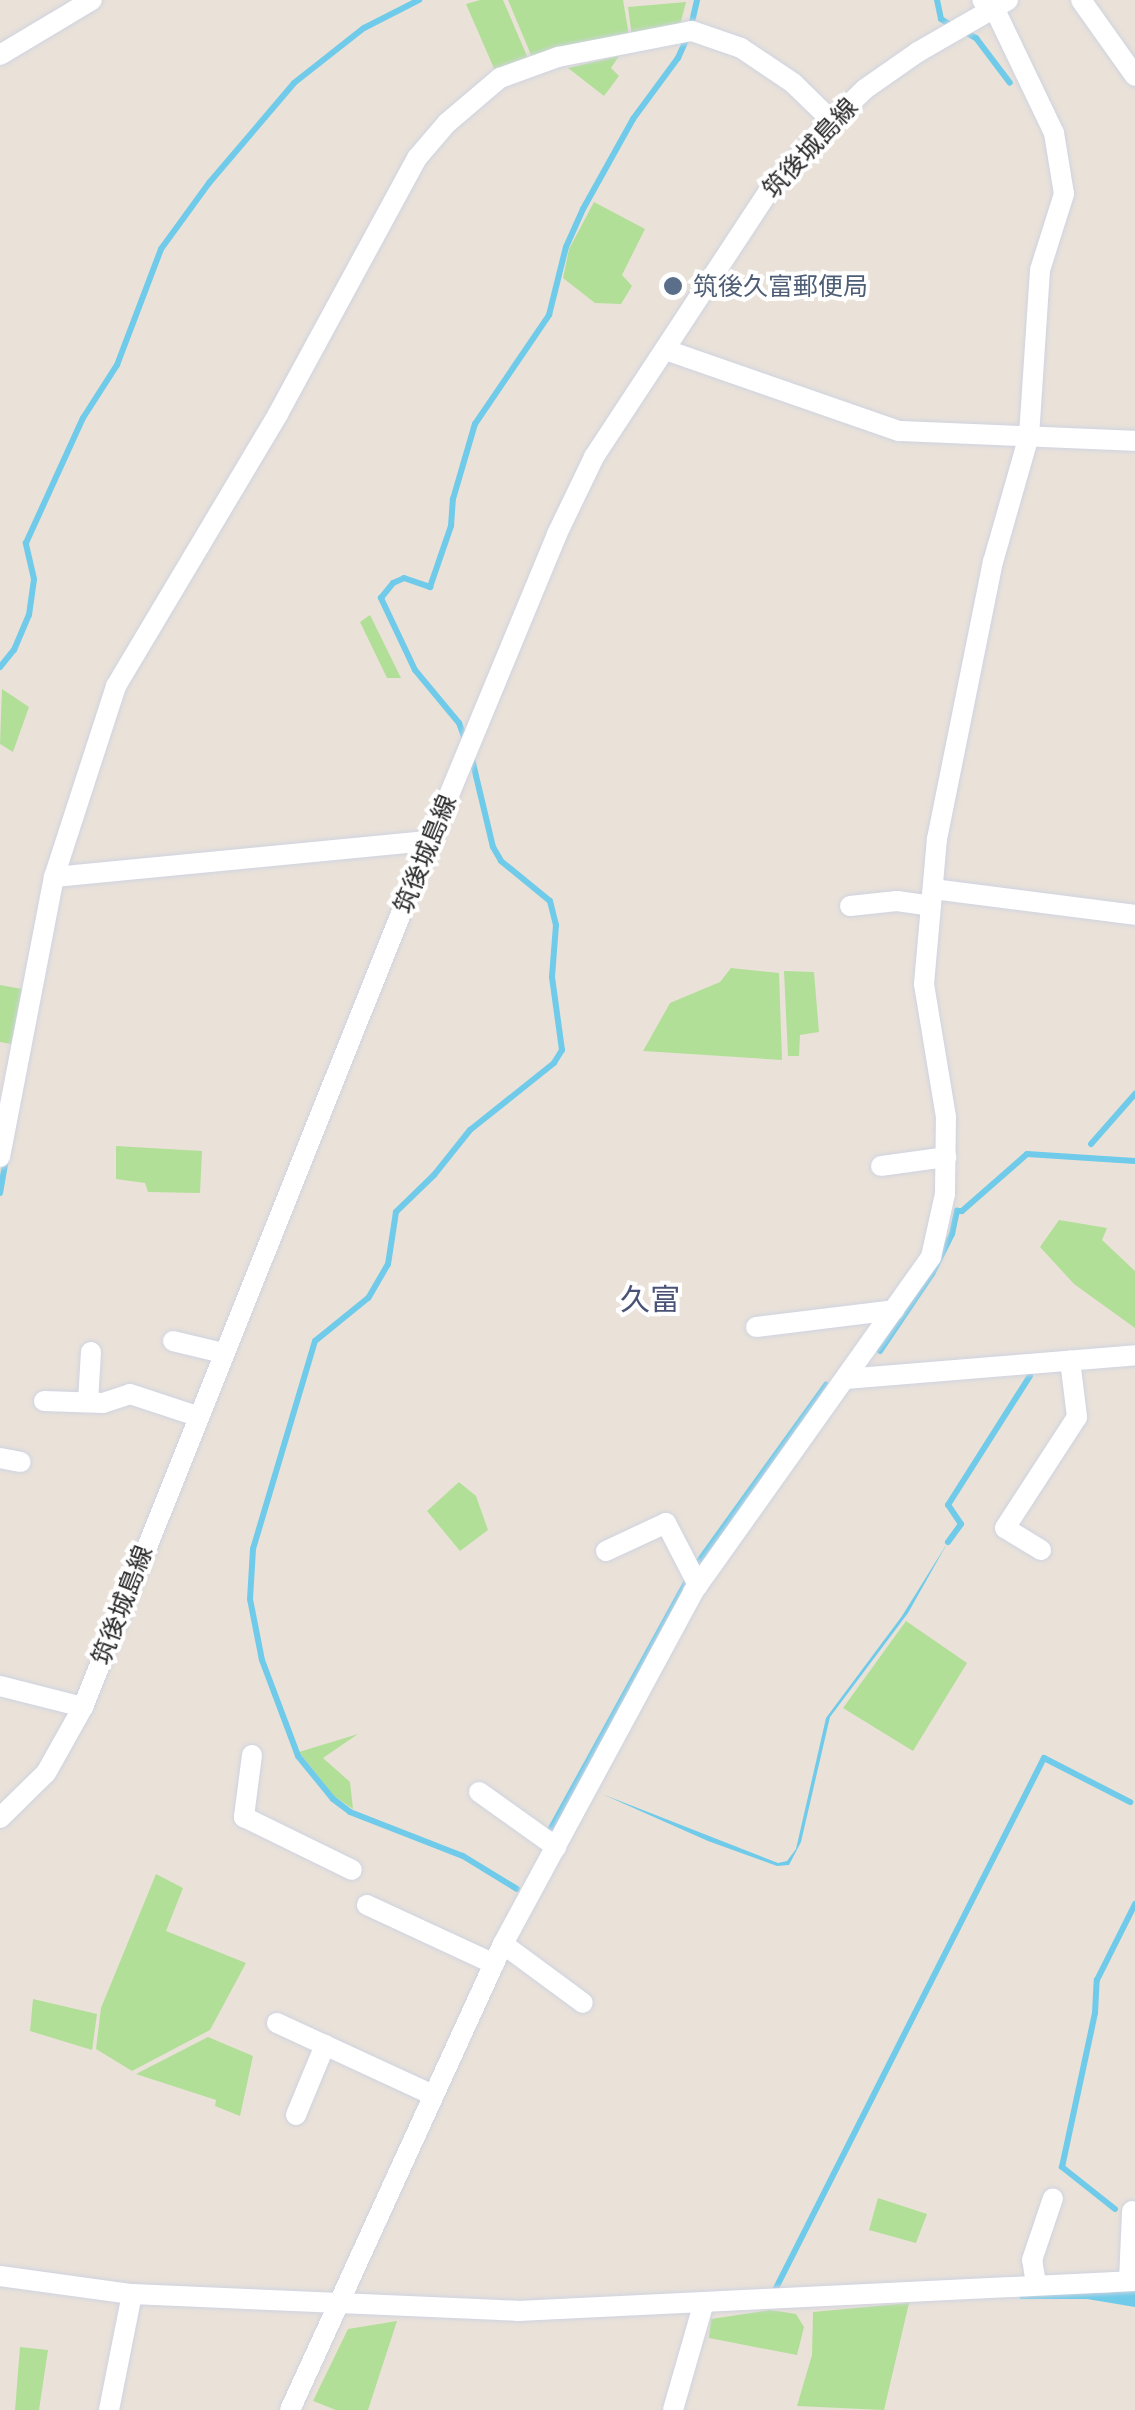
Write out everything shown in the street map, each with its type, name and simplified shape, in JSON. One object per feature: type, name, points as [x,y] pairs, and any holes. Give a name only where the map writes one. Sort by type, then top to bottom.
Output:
[{"type":"street","points":[[0,56],[92,0]]},
{"type":"street","points":[[1082,0],[1135,76]]},
{"type":"street","points":[[290,2410],[498,1954],[698,1586],[931,1257],[945,1194],[946,1157],[946,1117],[924,984],[937,839],[993,562],[1028,436],[1040,270],[1064,194],[1054,133],[995,3]]},
{"type":"street","name":"筑後城島線","points":[[0,1818],[46,1773],[83,1708],[430,842],[594,456],[768,192],[866,89],[995,3]]},
{"type":"street","points":[[0,1156],[54,877],[116,686],[278,414],[417,158],[447,123],[500,78],[558,58],[692,31],[741,48],[792,83],[832,121]]},
{"type":"street","points":[[666,350],[899,431],[1135,441]]},
{"type":"street","points":[[54,877],[430,842]]},
{"type":"street","points":[[850,906],[932,898],[1135,915]]},
{"type":"street","points":[[881,1166],[946,1157]]},
{"type":"street","points":[[756,1327],[894,1310]]},
{"type":"street","points":[[174,1341],[223,1353]]},
{"type":"street","points":[[88,1402],[91,1352]]},
{"type":"street","points":[[846,1379],[1135,1355]]},
{"type":"street","points":[[1041,1550],[1006,1528],[1077,1417],[1070,1360]]},
{"type":"street","points":[[44,1401],[103,1403],[130,1394],[197,1416]]},
{"type":"street","points":[[0,1458],[21,1462]]},
{"type":"street","points":[[606,1552],[666,1523],[698,1586]]},
{"type":"street","points":[[0,1686],[83,1708]]},
{"type":"street","points":[[252,1755],[244,1818],[352,1870]]},
{"type":"street","points":[[479,1792],[556,1847]]},
{"type":"street","points":[[367,1905],[498,1954],[584,2003]]},
{"type":"street","points":[[277,2023],[433,2095]]},
{"type":"street","points":[[296,2116],[325,2045]]},
{"type":"street","points":[[1036,2284],[1032,2260],[1053,2198]]},
{"type":"street","points":[[0,2276],[132,2294],[518,2311],[1132,2281],[1132,2210]]},
{"type":"street","points":[[109,2410],[132,2294]]},
{"type":"street","points":[[673,2410],[704,2302]]},
{"type":"green space","points":[[503,0],[530,63],[496,73],[466,4]]},
{"type":"green space","points":[[508,0],[623,0],[629,36],[534,62]]},
{"type":"green space","points":[[686,2],[679,29],[632,37],[628,7]]},
{"type":"green space","points":[[619,56],[611,68],[619,76],[604,96],[568,68]]},
{"type":"green space","points":[[594,202],[645,229],[622,275],[632,286],[621,304],[595,303],[563,278],[569,249]]},
{"type":"green space","points":[[370,615],[401,678],[387,678],[360,622]]},
{"type":"green space","points":[[2,689],[29,707],[13,752],[0,744]]},
{"type":"green space","points":[[731,968],[779,973],[782,1060],[643,1051],[670,1003],[720,982]]},
{"type":"green space","points":[[784,971],[814,972],[819,1032],[800,1035],[799,1056],[788,1056]]},
{"type":"green space","points":[[0,985],[22,989],[11,1044],[0,1042]]},
{"type":"green space","points":[[116,1146],[202,1151],[200,1193],[148,1192],[145,1183],[116,1179]]},
{"type":"green space","points":[[1059,1220],[1107,1228],[1102,1240],[1135,1271],[1135,1328],[1074,1284],[1040,1247]]},
{"type":"green space","points":[[459,1482],[476,1496],[488,1530],[460,1551],[427,1511]]},
{"type":"green space","points":[[906,1621],[967,1663],[913,1751],[843,1708]]},
{"type":"green space","points":[[358,1734],[323,1758],[350,1782],[353,1809],[334,1796],[299,1752]]},
{"type":"green space","points":[[156,1874],[183,1888],[166,1931],[246,1963],[210,2030],[132,2071],[96,2049],[101,2008]]},
{"type":"green space","points":[[33,1999],[97,2014],[92,2050],[30,2031]]},
{"type":"green space","points":[[208,2037],[253,2056],[240,2116],[215,2106],[216,2100],[136,2074]]},
{"type":"green space","points":[[878,2198],[927,2214],[916,2243],[869,2230]]},
{"type":"green space","points":[[909,2303],[884,2410],[797,2406],[812,2355],[813,2312]]},
{"type":"green space","points":[[770,2310],[796,2314],[804,2327],[797,2355],[709,2338],[711,2319]]},
{"type":"green space","points":[[397,2321],[368,2410],[336,2410],[313,2401],[348,2329]]},
{"type":"green space","points":[[20,2347],[48,2350],[39,2410],[15,2410]]},
{"type":"water","points":[[948,1542],[908,1613],[830,1717],[801,1842],[789,1865],[777,1866],[708,1841],[602,1794],[778,1863],[787,1861],[796,1849],[826,1718],[902,1616]]},
{"type":"water","points":[[1135,2287],[1135,2307],[1087,2299],[1020,2299],[1020,2293],[1110,2293]]},
{"type":"waterway","points":[[0,667],[14,650],[29,615],[34,579],[26,543],[83,418],[117,365],[161,249],[209,183],[294,83],[364,28],[419,0]]},
{"type":"waterway","points":[[692,22],[697,0]]},
{"type":"waterway","points":[[937,0],[941,19],[954,27]]},
{"type":"waterway","points":[[965,32],[976,38],[1010,83]]},
{"type":"waterway","points":[[466,742],[459,723],[415,670],[381,598],[393,583],[404,578],[430,587],[451,526],[453,499],[475,424],[549,315],[566,247],[583,209],[633,119],[678,58],[686,40]]},
{"type":"waterway","points":[[472,759],[493,847],[501,861],[550,901],[556,925],[552,977],[562,1050],[554,1063],[470,1130],[434,1175],[396,1212],[388,1264],[368,1298],[315,1341],[253,1549],[250,1599],[262,1660],[298,1756],[333,1799],[350,1812],[463,1856],[517,1889]]},
{"type":"waterway","points":[[1091,1144],[1135,1094]]},
{"type":"waterway","points":[[880,1351],[932,1274],[952,1234],[957,1211],[962,1211],[1027,1154],[1135,1161]]},
{"type":"waterway","points":[[0,1193],[6,1159]]},
{"type":"waterway","points":[[948,1542],[961,1524],[948,1505],[1030,1376]]},
{"type":"waterway","points":[[694,1568],[826,1385]]},
{"type":"waterway","points":[[549,1832],[688,1579]]},
{"type":"waterway","points":[[776,2288],[1044,1758],[1130,1802]]},
{"type":"waterway","points":[[1115,2209],[1062,2167],[1095,2013],[1097,1980],[1135,1904]]},
{"type":"place","name":"筑後久富郵便局","points":[[673,286]]},
{"type":"district","name":"久富","points":[[650,1299]]}]
